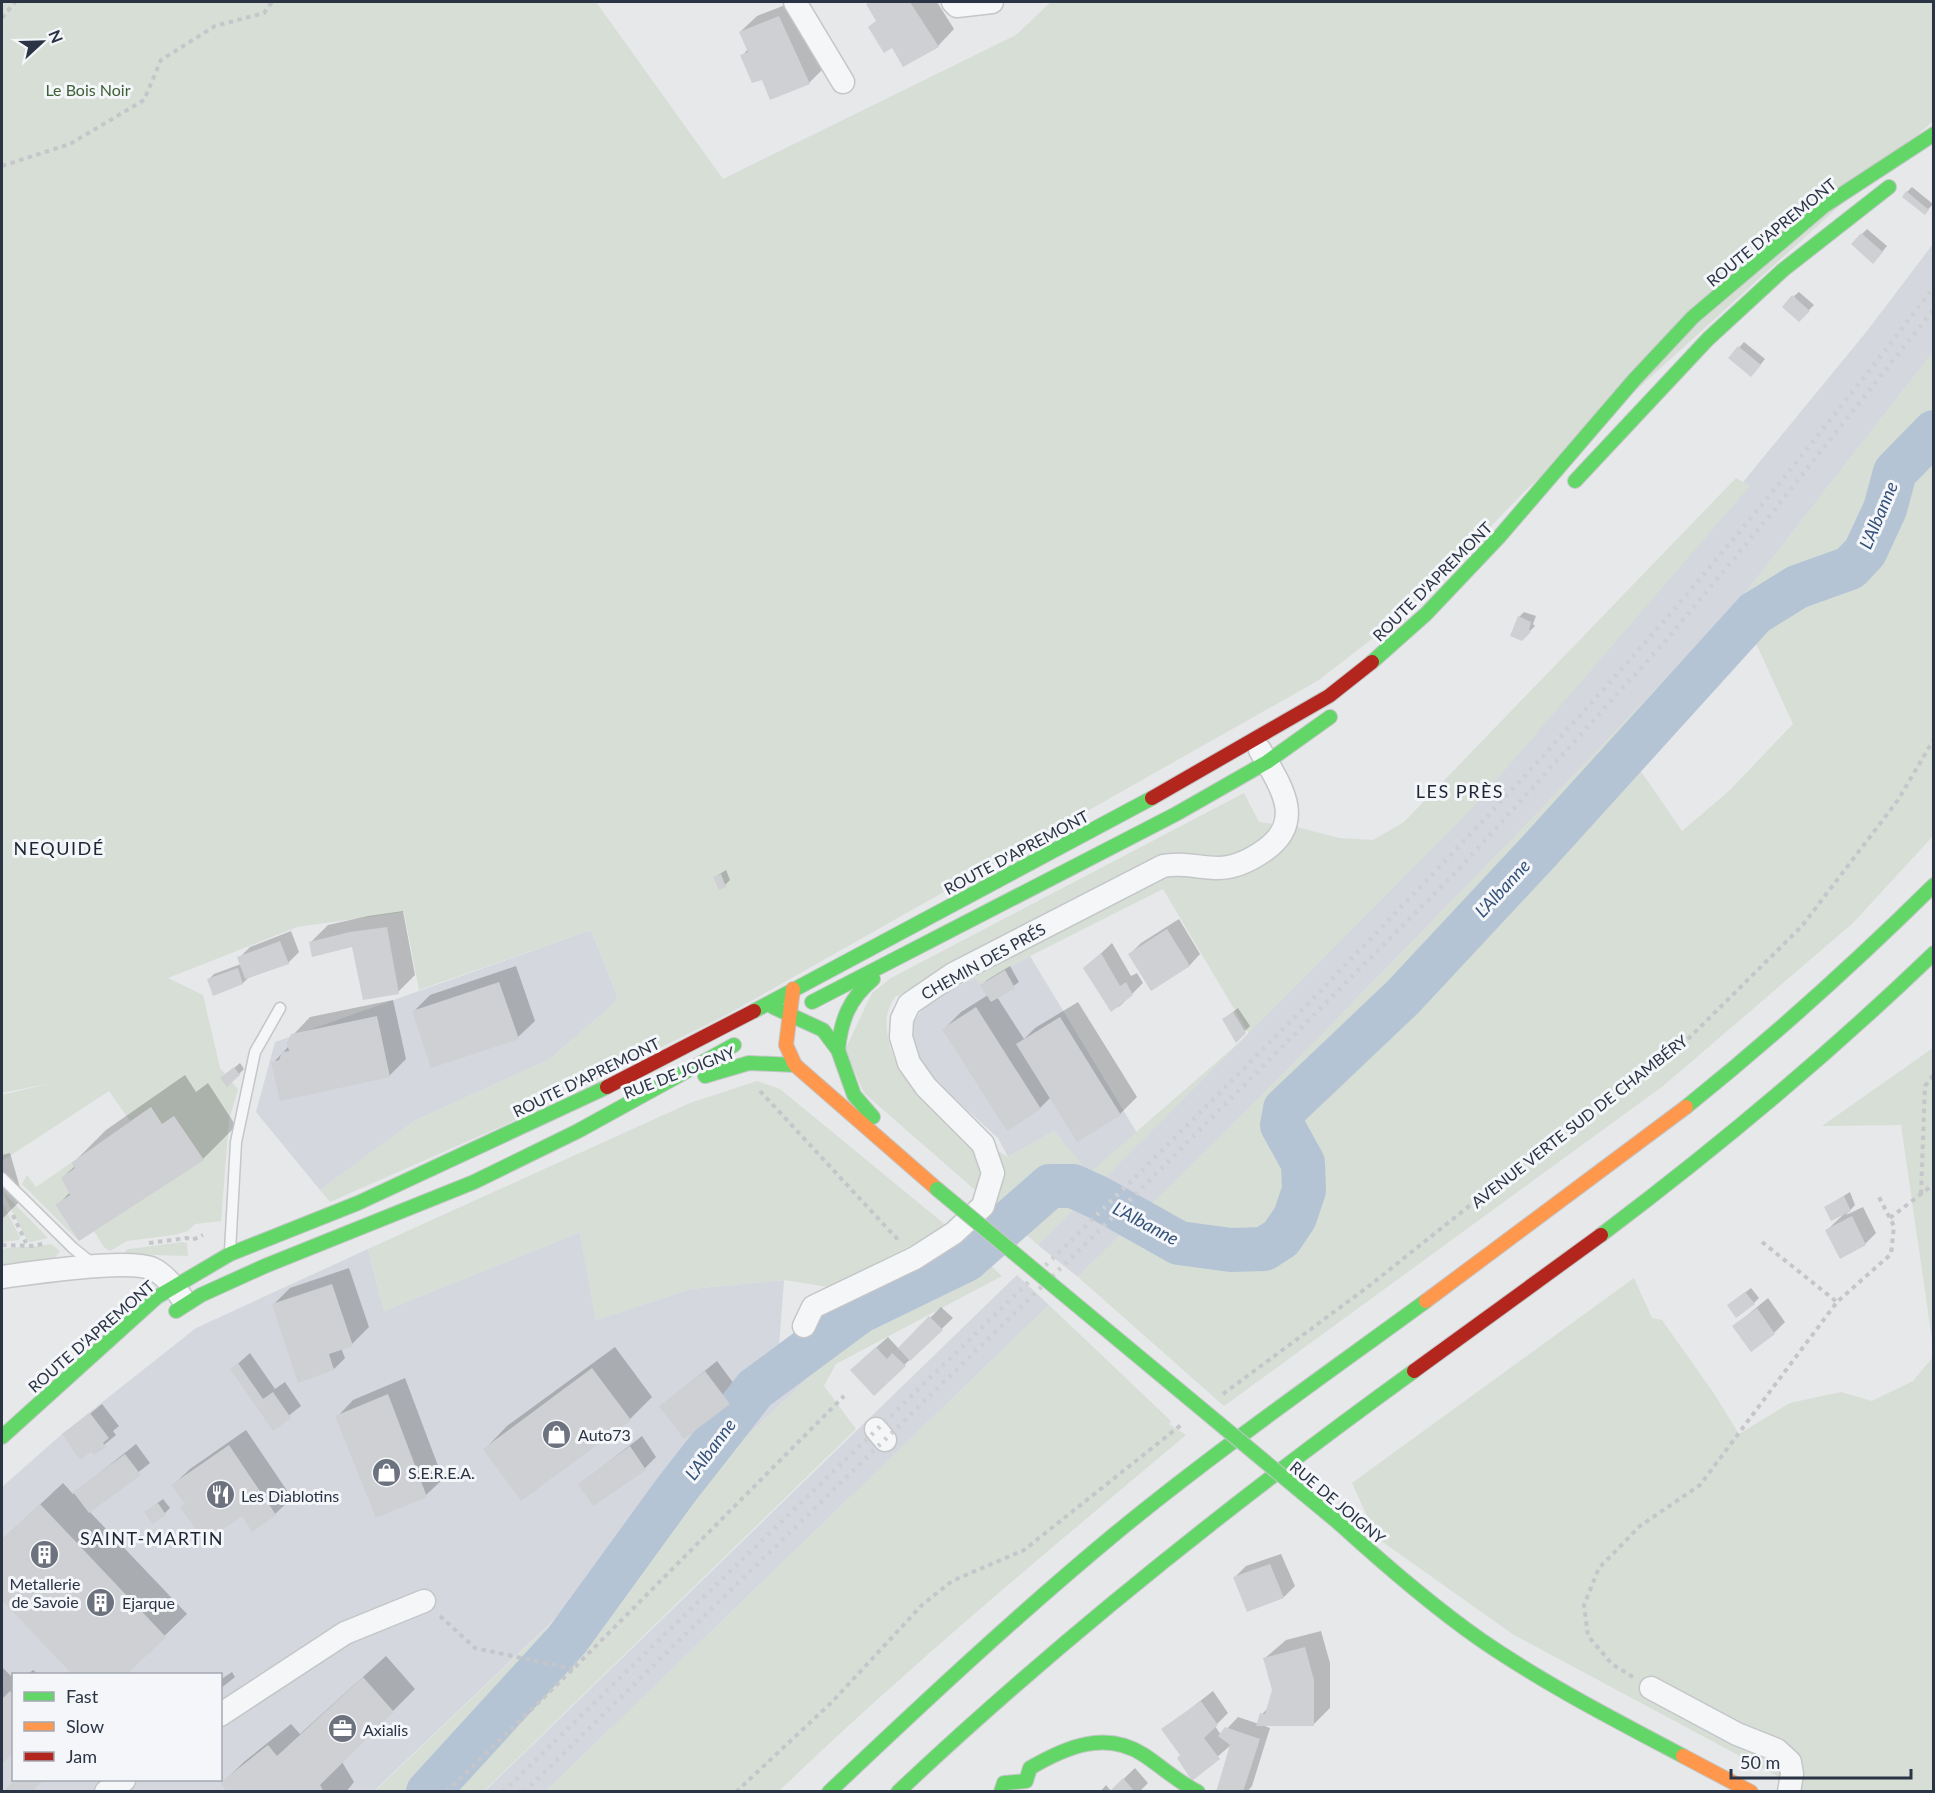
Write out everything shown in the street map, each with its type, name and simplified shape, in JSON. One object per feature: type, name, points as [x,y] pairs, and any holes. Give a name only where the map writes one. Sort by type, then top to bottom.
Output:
[{"type":"main road","name":"ROUTE D'APREMONT","points":[[1562,495],[1675,355],[1693,317],[1824,206],[1934,134]]},
{"type":"main road","name":"ROUTE D'APREMONT","points":[[176,1302],[230,1254],[358,1203],[568,1107],[767,1004],[1157,795],[1329,696],[1383,654],[1426,614],[1675,355],[1708,339],[1783,270],[1835,227],[1901,178]]},
{"type":"main road","points":[[770,1025],[1176,814],[1267,762],[1346,705]]},
{"type":"main road","points":[[829,1791],[1010,1622],[1154,1502],[1587,1184],[1715,1087],[1822,996],[1934,885]]},
{"type":"main road","points":[[898,1791],[1103,1606],[1259,1485],[1623,1218],[1735,1132],[1842,1042],[1934,953]]},
{"type":"main road","name":"RUE DE JOIGNY","points":[[838,1050],[841,1020],[856,993],[900,958]]},
{"type":"main road","points":[[793,989],[786,1046],[795,1065]]},
{"type":"main road","name":"RUE DE JOIGNY","points":[[767,1004],[823,1030],[838,1050],[854,1095],[937,1189]]},
{"type":"main road","name":"ROUTE D'APREMONT","points":[[4,1443],[120,1329],[176,1302],[474,1182],[578,1131],[750,1036]]},
{"type":"main road","name":"RUE DE JOIGNY","points":[[578,1131],[735,1064],[765,1061],[795,1065],[937,1189],[1340,1524],[1412,1588],[1503,1654],[1560,1688],[1751,1791]]},
{"type":"main road","name":"ROUTE D'APREMONT","points":[[4,1443],[54,1410]]},
{"type":"main road","points":[[1001,1791],[1004,1783],[1026,1781],[1030,1768],[1062,1749],[1097,1741],[1134,1749],[1179,1783],[1198,1791]]},
{"type":"street","points":[[795,2],[843,82]]},
{"type":"street","points":[[953,2],[957,6],[992,2]]},
{"type":"street","name":"CHEMIN DES PRÉS","points":[[804,1326],[813,1307],[915,1258],[954,1233],[983,1206],[993,1173],[983,1144],[926,1088],[909,1064],[901,1036],[902,1019],[909,1005],[953,974],[1163,866],[1175,863],[1218,868],[1236,866],[1274,844],[1285,829],[1288,811],[1284,795],[1255,740]]},
{"type":"street","points":[[2,1277],[97,1267],[153,1268],[176,1302]]},
{"type":"street","points":[[222,1714],[345,1633],[424,1601]]},
{"type":"street","points":[[1652,1688],[1737,1734],[1777,1750],[1791,1762],[1792,1774],[1789,1791]]},
{"type":"street","points":[[106,1791],[121,1781]]},
{"type":"lane","points":[[230,1254],[236,1142],[255,1052],[280,1008]]},
{"type":"lane","points":[[2,1178],[73,1248],[97,1267]]},
{"type":"path","points":[[2,18],[15,2]]},
{"type":"path","points":[[2,166],[70,144],[144,100],[162,60],[215,26],[264,13],[272,2]]},
{"type":"path","name":"AVENUE VERTE SUD DE CHAMBÉRY","points":[[1219,1397],[1369,1286],[1558,1136],[1682,1045],[1802,926],[1898,800],[1934,739]]},
{"type":"path","points":[[735,1064],[915,1258]]},
{"type":"path","points":[[1921,1194],[1925,1086],[1934,1074]]},
{"type":"path","points":[[1890,1218],[1934,1184]]},
{"type":"path","points":[[1652,1688],[1612,1664],[1588,1636],[1584,1605],[1599,1568],[1640,1526],[1700,1485],[1837,1302],[1891,1254],[1894,1226],[1878,1195]]},
{"type":"path","points":[[8,1206],[26,1244]]},
{"type":"path","points":[[1762,1242],[1837,1302]]},
{"type":"path","points":[[446,1791],[573,1669],[844,1396]]},
{"type":"path","points":[[736,1791],[832,1702],[921,1605],[952,1581],[1024,1550],[1183,1424]]},
{"type":"path","points":[[424,1601],[475,1648],[573,1669]]},
{"type":"shaded area","points":[[1933,244],[1933,352],[1735,606],[1527,824],[1284,1073],[1078,1277],[1038,1245],[1467,813],[1749,486],[1743,482],[1867,331]]},
{"type":"shaded area","points":[[591,930],[618,998],[611,1006],[550,1059],[414,1121],[320,1190],[256,1112],[275,1042]]},
{"type":"shaded area","points":[[1030,956],[1137,1133],[1089,1174],[1054,1131],[1008,1157],[998,1138],[944,1089],[914,1054],[911,1026],[927,1002],[975,977],[980,984]]},
{"type":"shaded area","points":[[580,1232],[596,1320],[690,1289],[784,1280],[779,1347],[807,1379],[374,1791],[2,1791],[2,1487],[62,1434],[196,1328],[368,1249],[384,1311]]},
{"type":"shaded area","points":[[1017,1275],[1049,1305],[546,1791],[484,1792]]},
{"type":"green space","name":"Le Bois Noir","points":[[2,2],[596,2],[723,179],[1016,35],[1051,2],[1933,2],[1933,121],[1525,491],[1413,607],[1319,680],[728,1014],[520,1118],[330,1202],[320,1190],[414,1121],[550,1059],[611,1006],[618,998],[591,930],[419,990],[404,912],[297,927],[168,978],[203,995],[220,1068],[238,1089],[229,1120],[221,1221],[195,1224],[188,1231],[174,1235],[127,1241],[110,1251],[104,1247],[94,1231],[203,1160],[174,1116],[162,1124],[151,1107],[130,1121],[109,1091],[2,1161],[2,1095],[56,1082],[2,1093]]},
{"type":"green space","points":[[1933,352],[1933,836],[1853,923],[1663,1086],[1224,1406],[1078,1277],[1284,1073],[1527,824],[1735,606]],"holes":[[[1754,639],[1793,724],[1729,791],[1682,831],[1638,767]]]},
{"type":"green space","points":[[1736,478],[1750,486],[1467,814],[1249,1033],[1163,889],[1030,956],[980,985],[975,977],[1158,880],[1148,862],[895,997],[888,1011],[888,1037],[894,1059],[904,1078],[918,1095],[951,1123],[1008,1157],[1054,1131],[1089,1173],[1242,1040],[1038,1245],[864,1093],[845,1050],[872,993],[891,978],[1244,793],[1259,822],[1297,827],[1339,838],[1373,840],[1404,822]]},
{"type":"green space","points":[[1933,1048],[1933,1346],[1901,1125],[1822,1126]]},
{"type":"green space","points":[[757,1081],[780,1089],[948,1227],[828,1287],[784,1280],[690,1289],[596,1320],[580,1232],[384,1311],[368,1249],[690,1103]]},
{"type":"green space","points":[[71,1163],[75,1168],[61,1178],[70,1195],[55,1206],[79,1241],[22,1184],[27,1175],[36,1187]]},
{"type":"green space","points":[[2,1191],[48,1238],[31,1242],[27,1240]]},
{"type":"green space","points":[[2,1202],[20,1237],[19,1240],[2,1242]]},
{"type":"green space","points":[[960,1237],[1002,1276],[836,1364],[824,1386],[856,1429],[484,1791],[374,1792],[807,1379],[779,1347],[842,1298]]},
{"type":"green space","points":[[187,1243],[188,1256],[125,1254],[126,1250],[130,1249]]},
{"type":"green space","points":[[51,1244],[60,1251],[55,1258],[2,1266],[2,1249]]},
{"type":"green space","points":[[1634,1278],[1652,1318],[1662,1320],[1713,1392],[1739,1434],[1790,1403],[1841,1392],[1872,1401],[1913,1381],[1933,1357],[1933,1791],[1805,1791],[1514,1635],[1377,1538],[1352,1483]]},
{"type":"green space","points":[[1049,1305],[1171,1421],[1169,1424],[1186,1435],[929,1654],[779,1791],[546,1791]]},
{"type":"building","points":[[910,2],[939,47],[903,67],[892,48],[884,53],[868,27],[876,21],[866,4]]},
{"type":"building","points":[[779,16],[810,84],[770,100],[762,80],[752,83],[740,55],[748,52],[739,32]]},
{"type":"building","points":[[1906,191],[1929,210],[1925,215],[1902,197]]},
{"type":"building","points":[[1861,233],[1883,252],[1873,264],[1851,244]]},
{"type":"building","points":[[1792,295],[1810,311],[1799,322],[1782,307]]},
{"type":"building","points":[[1738,346],[1761,365],[1751,377],[1728,358]]},
{"type":"building","points":[[1518,616],[1531,622],[1529,630],[1531,632],[1522,641],[1510,636]]},
{"type":"building","points":[[721,874],[726,887],[719,890],[713,877]]},
{"type":"building","points":[[387,927],[399,994],[363,1000],[352,947],[312,957],[309,942],[350,932]]},
{"type":"building","points":[[1167,929],[1190,966],[1151,991],[1128,954]]},
{"type":"building","points":[[280,941],[289,964],[245,979],[237,957]]},
{"type":"building","points":[[1101,953],[1120,986],[1126,982],[1133,995],[1111,1012],[1083,968]]},
{"type":"building","points":[[238,968],[243,984],[213,996],[207,979]]},
{"type":"building","points":[[1005,970],[1015,988],[991,1002],[980,985]]},
{"type":"building","points":[[499,982],[519,1039],[431,1068],[412,1011]]},
{"type":"building","points":[[976,1007],[1041,1109],[1007,1131],[942,1029]]},
{"type":"building","points":[[1233,1012],[1246,1033],[1236,1043],[1222,1019]]},
{"type":"building","points":[[377,1016],[390,1077],[280,1101],[271,1062],[279,1060],[282,1052],[289,1051],[287,1043],[291,1034]]},
{"type":"building","points":[[1060,1017],[1121,1115],[1077,1142],[1016,1044]]},
{"type":"building","points":[[234,1067],[240,1075],[227,1087],[220,1078]]},
{"type":"building","points":[[151,1107],[162,1124],[174,1116],[204,1160],[79,1241],[55,1205],[70,1195],[61,1178],[75,1168],[71,1163]]},
{"type":"building","points":[[1844,1196],[1851,1211],[1831,1221],[1824,1207]]},
{"type":"building","points":[[1852,1216],[1866,1245],[1840,1259],[1825,1230]]},
{"type":"building","points":[[332,1284],[353,1346],[329,1354],[334,1370],[298,1383],[272,1304]]},
{"type":"building","points":[[1745,1292],[1755,1304],[1736,1318],[1727,1305]]},
{"type":"building","points":[[1757,1308],[1775,1334],[1751,1352],[1732,1326]]},
{"type":"building","points":[[929,1316],[943,1330],[910,1361],[898,1348]]},
{"type":"building","points":[[876,1347],[887,1359],[892,1353],[906,1366],[874,1396],[850,1370]]},
{"type":"building","points":[[238,1363],[263,1399],[273,1392],[291,1418],[273,1431],[230,1369]]},
{"type":"building","name":"Auto73","points":[[592,1368],[631,1420],[521,1501],[483,1449]]},
{"type":"building","points":[[705,1371],[730,1404],[684,1439],[659,1406]]},
{"type":"building","name":"S.E.R.E.A.","points":[[388,1394],[427,1497],[376,1518],[335,1416]]},
{"type":"building","points":[[90,1413],[109,1438],[103,1443],[106,1447],[94,1455],[91,1452],[80,1460],[62,1434]]},
{"type":"building","name":"Les Diablotins","points":[[229,1445],[276,1515],[252,1532],[242,1516],[205,1542],[180,1507],[185,1504],[171,1485]]},
{"type":"building","points":[[630,1446],[646,1470],[593,1506],[578,1484]]},
{"type":"building","points":[[125,1454],[141,1475],[89,1513],[73,1492]]},
{"type":"building","points":[[158,1503],[166,1515],[152,1524],[144,1512]]},
{"type":"building","points":[[40,1504],[166,1637],[128,1673],[71,1673],[2,1600],[2,1540]]},
{"type":"building","points":[[1270,1564],[1284,1598],[1247,1612],[1233,1577]]},
{"type":"building","points":[[1305,1647],[1314,1680],[1314,1726],[1256,1726],[1260,1713],[1265,1714],[1272,1690],[1263,1658]]},
{"type":"building","name":"Axialis","points":[[363,1677],[394,1712],[320,1785],[324,1792],[227,1792],[220,1783],[268,1745],[277,1756]]},
{"type":"building","points":[[10,1691],[12,1693],[12,1754],[2,1764],[2,1699]]},
{"type":"building","points":[[1201,1701],[1218,1725],[1204,1738],[1220,1759],[1192,1781],[1177,1758],[1180,1755],[1161,1729]]},
{"type":"building","points":[[1225,1727],[1260,1739],[1243,1792],[1216,1792],[1230,1745],[1218,1736]]},
{"type":"building","points":[[1123,1778],[1135,1792],[1109,1792]]},
{"type":"building","points":[[14,1781],[43,1781],[31,1792],[3,1792]]},
{"type":"waterway","name":"L'Albanne","points":[[428,1792],[567,1640],[676,1490],[755,1389],[859,1312],[966,1260],[1050,1186],[1073,1186],[1179,1243],[1231,1250],[1264,1249],[1281,1238],[1295,1217],[1304,1190],[1303,1163],[1282,1125],[1285,1109],[1403,997],[1755,613],[1797,587],[1850,568],[1865,552],[1885,509],[1895,472],[1934,432]]},
{"type":"railway","points":[[503,1792],[1168,1145],[1427,880],[1603,690],[1701,578],[1796,463],[1934,287]]},
{"type":"railway","points":[[524,1792],[1113,1217],[1460,868],[1668,638],[1775,509],[1934,309]]},
{"type":"traffic: fast","points":[[1372,662],[1426,614],[1499,537],[1634,380],[1693,317],[1824,206],[1934,134]]},
{"type":"traffic: fast","points":[[1575,481],[1708,339],[1783,270],[1889,187]]},
{"type":"traffic: fast","points":[[812,1002],[1176,814],[1267,762],[1330,717]]},
{"type":"traffic: fast","points":[[754,1011],[1152,798]]},
{"type":"traffic: fast","points":[[1686,1107],[1813,999],[1934,885]]},
{"type":"traffic: fast","points":[[1601,1235],[1772,1099],[1934,953]]},
{"type":"traffic: fast","points":[[838,1050],[841,1029],[852,1002],[873,979]]},
{"type":"traffic: fast","points":[[773,1007],[823,1030],[838,1050],[854,1095],[873,1117]]},
{"type":"traffic: fast","points":[[176,1311],[201,1295],[265,1266],[474,1182],[578,1131],[734,1045]]},
{"type":"traffic: fast","points":[[705,1076],[749,1063],[795,1065]]},
{"type":"traffic: fast","points":[[2,1437],[157,1297],[230,1254],[358,1203],[607,1087]]},
{"type":"traffic: fast","points":[[937,1189],[1340,1524]]},
{"type":"traffic: fast","points":[[829,1792],[1006,1628],[1116,1533],[1231,1444],[1426,1301]]},
{"type":"traffic: fast","points":[[898,1792],[1022,1680],[1149,1573],[1214,1521],[1414,1371]]},
{"type":"traffic: fast","points":[[1340,1524],[1444,1613],[1481,1640],[1555,1687],[1683,1756]]},
{"type":"traffic: fast","points":[[1001,1792],[1004,1783],[1026,1781],[1030,1768],[1044,1760],[1072,1748],[1100,1743],[1115,1744],[1144,1755],[1198,1792]]},
{"type":"traffic: slow","points":[[793,989],[786,1045],[795,1065],[937,1189]]},
{"type":"traffic: slow","points":[[1426,1301],[1686,1107]]},
{"type":"traffic: slow","points":[[1683,1756],[1751,1792]]},
{"type":"traffic: jam","points":[[1152,798],[1329,696],[1372,662]]},
{"type":"traffic: jam","points":[[607,1087],[754,1011]]},
{"type":"traffic: jam","points":[[1414,1371],[1601,1235]]},
{"type":"place","name":"Auto73","points":[[557,1434]]},
{"type":"place","name":"S.E.R.E.A.","points":[[387,1472]]},
{"type":"place","name":"Les Diablotins","points":[[220,1495]]},
{"type":"place","name":"Metallerie de Savoie","points":[[45,1555]]},
{"type":"place","name":"Ejarque","points":[[101,1602]]},
{"type":"place","name":"Axialis","points":[[342,1729]]},
{"type":"district","name":"LES PRÈS","points":[[1460,791]]},
{"type":"district","name":"NEQUIDÉ","points":[[59,848]]},
{"type":"district","name":"SAINT-MARTIN","points":[[152,1538]]}]
